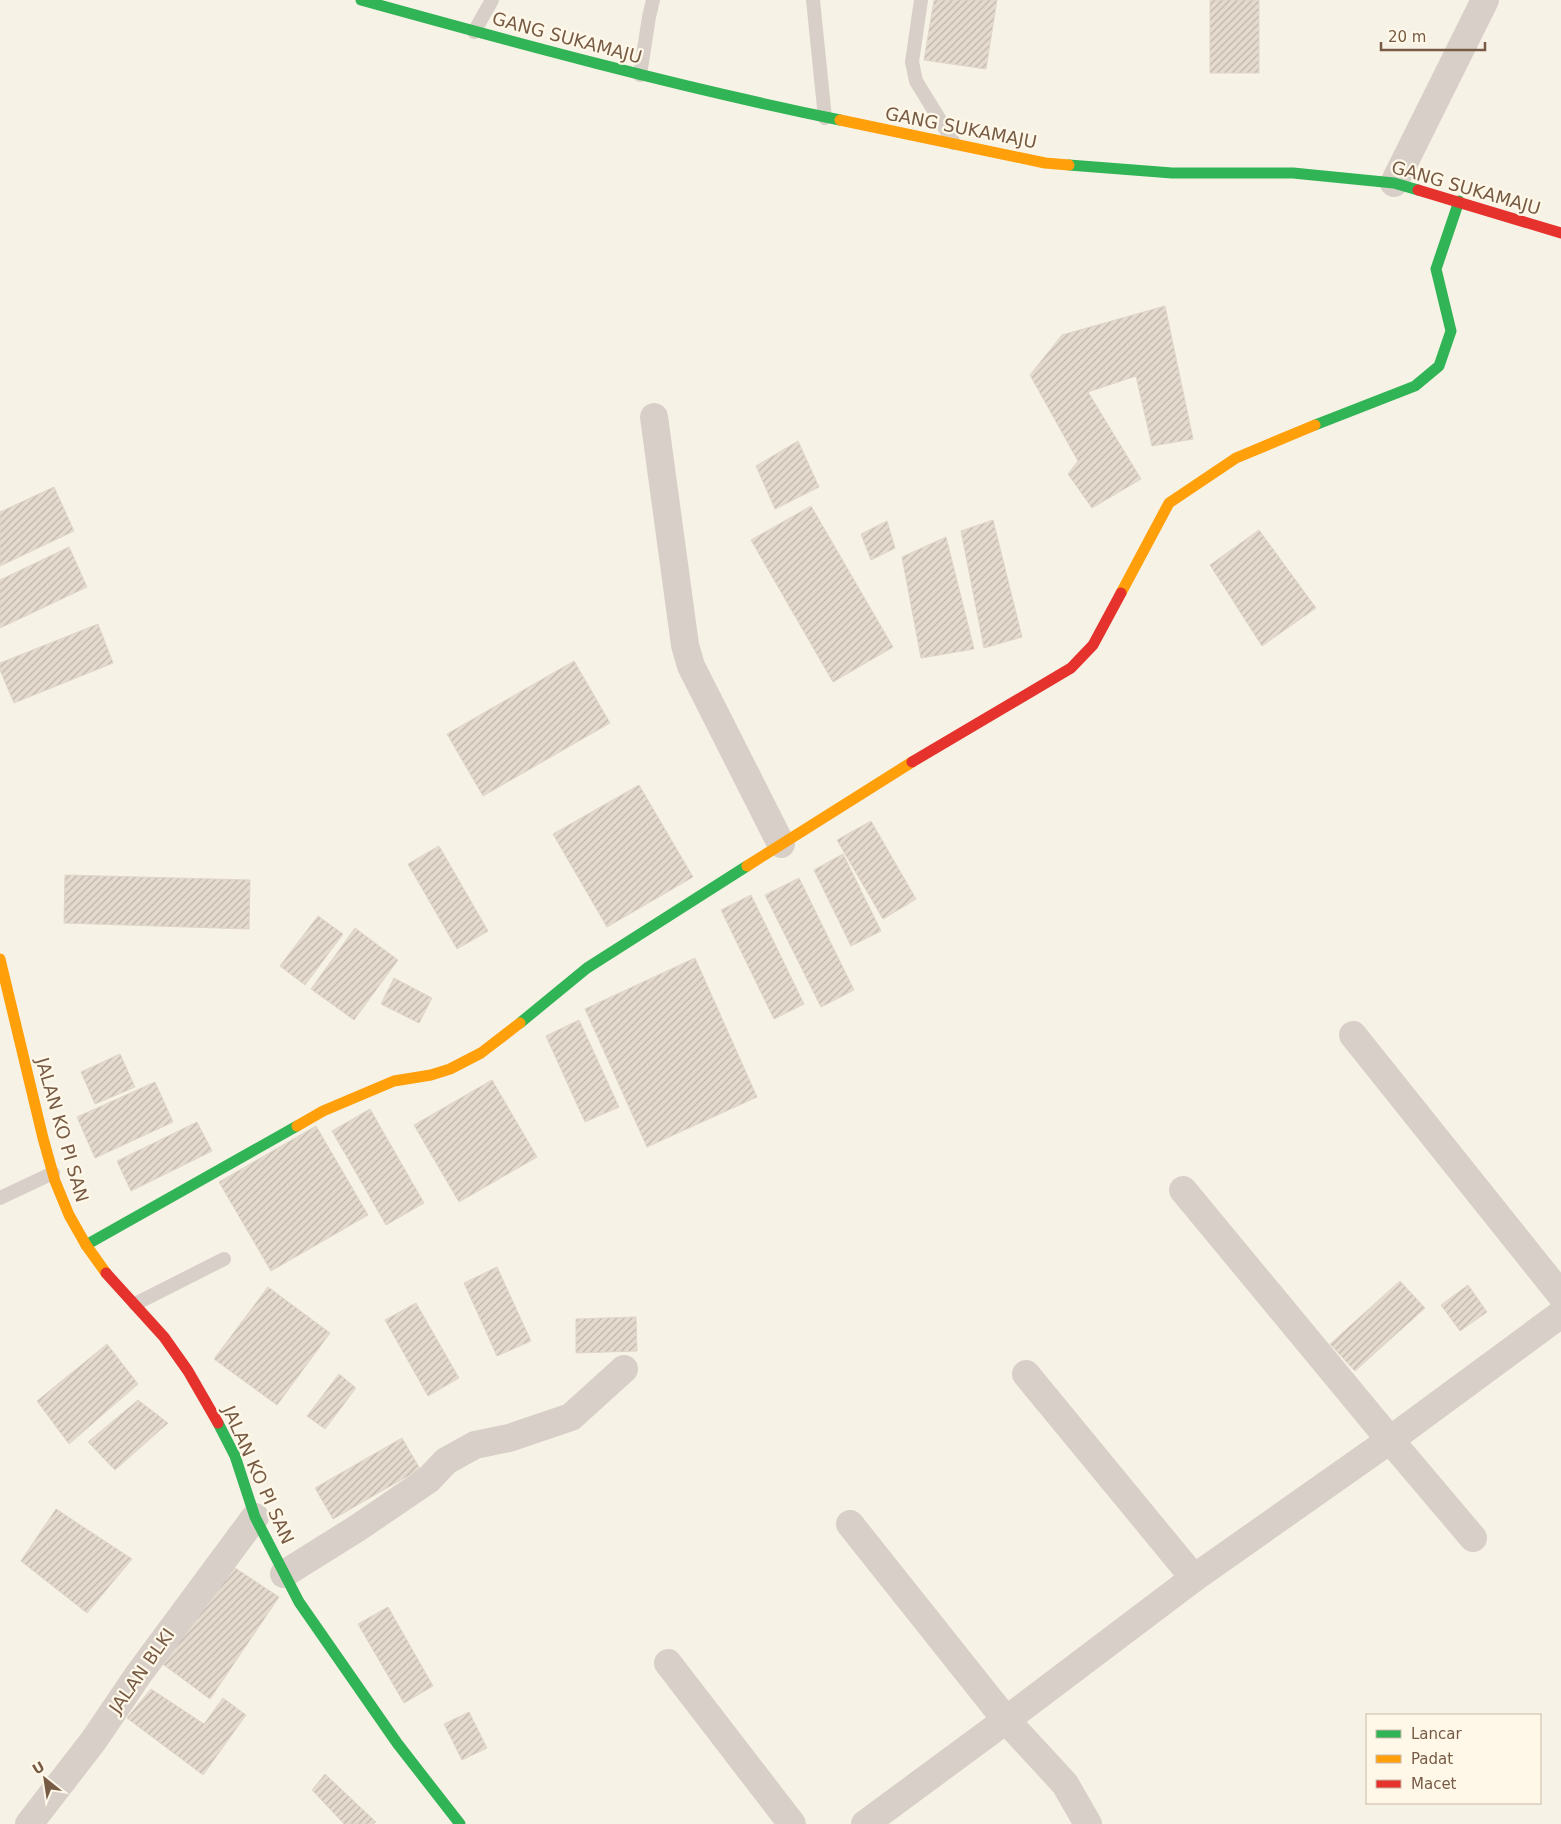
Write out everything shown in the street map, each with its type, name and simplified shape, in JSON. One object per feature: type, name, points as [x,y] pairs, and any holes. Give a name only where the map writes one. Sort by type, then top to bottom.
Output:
[{"type":"street","name":"GANG SUKAMAJU","points":[[361,0],[474,32],[640,75],[825,118],[1045,163],[1172,173],[1293,173],[1394,183],[1561,233]]},
{"type":"street","points":[[1394,183],[1485,0]]},
{"type":"street","points":[[86,1245],[323,1111],[394,1081],[431,1075],[450,1069],[481,1053],[558,994],[588,968],[624,943],[896,772],[1071,668],[1094,644],[1170,503],[1236,458],[1355,408],[1414,386],[1439,366],[1451,332],[1436,269],[1459,201]]},
{"type":"street","points":[[654,417],[684,645],[691,666],[781,844]]},
{"type":"street","name":"JALAN KO PI SAN","points":[[1,972],[53,1173],[69,1215],[86,1245],[108,1275],[164,1337],[208,1404],[235,1456],[255,1517],[310,1621],[397,1743],[460,1824]]},
{"type":"street","points":[[1353,1036],[1561,1295]]},
{"type":"street","points":[[1183,1190],[1473,1538]]},
{"type":"street","points":[[865,1824],[1194,1578],[1390,1440],[1561,1314]]},
{"type":"street","points":[[284,1574],[356,1529],[420,1485],[446,1461],[475,1445],[508,1438],[571,1417],[624,1368]]},
{"type":"street","points":[[1026,1374],[1194,1578]]},
{"type":"street","name":"JALAN BLKI","points":[[30,1824],[94,1740],[138,1675],[255,1517]]},
{"type":"street","points":[[850,1524],[1006,1720],[1065,1784],[1088,1824]]},
{"type":"street","points":[[668,1663],[792,1824]]},
{"type":"lane","points":[[474,32],[492,0]]},
{"type":"lane","points":[[640,75],[653,0]]},
{"type":"lane","points":[[813,0],[825,118]]},
{"type":"lane","points":[[921,0],[912,62],[916,81],[956,145]]},
{"type":"lane","points":[[0,1198],[53,1173]]},
{"type":"lane","points":[[135,1304],[224,1259]]},
{"type":"building","points":[[934,0],[997,0],[986,69],[924,60]]},
{"type":"building","points":[[1210,0],[1259,0],[1259,73],[1210,73]]},
{"type":"building","points":[[1165,306],[1193,439],[1152,446],[1136,376],[1088,392],[1141,479],[1092,508],[1068,474],[1078,461],[1030,375],[1062,335]]},
{"type":"building","points":[[798,441],[819,487],[775,509],[756,466]]},
{"type":"building","points":[[54,487],[74,531],[0,566],[0,512]]},
{"type":"building","points":[[811,506],[893,647],[833,682],[751,540]]},
{"type":"building","points":[[993,520],[1022,637],[984,648],[961,531]]},
{"type":"building","points":[[887,521],[895,548],[871,560],[861,534]]},
{"type":"building","points":[[1259,530],[1316,608],[1262,646],[1210,565]]},
{"type":"building","points":[[946,537],[974,649],[921,658],[902,557]]},
{"type":"building","points":[[69,547],[87,587],[0,628],[0,580]]},
{"type":"building","points":[[98,624],[113,663],[14,703],[0,670],[0,663]]},
{"type":"building","points":[[574,661],[610,723],[483,796],[447,734]]},
{"type":"building","points":[[639,785],[693,877],[607,927],[553,834]]},
{"type":"building","points":[[871,821],[916,899],[883,919],[837,840]]},
{"type":"building","points":[[439,846],[488,931],[457,949],[408,864]]},
{"type":"building","points":[[843,854],[881,931],[851,946],[814,870]]},
{"type":"building","points":[[65,875],[250,880],[249,929],[64,923]]},
{"type":"building","points":[[799,878],[854,990],[821,1007],[765,895]]},
{"type":"building","points":[[751,895],[804,1004],[774,1019],[721,910]]},
{"type":"building","points":[[318,916],[343,934],[305,985],[280,966]]},
{"type":"building","points":[[355,928],[398,960],[354,1020],[311,989]]},
{"type":"building","points":[[695,958],[757,1097],[647,1147],[585,1009]]},
{"type":"building","points":[[394,978],[432,998],[419,1023],[381,1004]]},
{"type":"building","points":[[579,1020],[619,1107],[585,1122],[546,1036]]},
{"type":"building","points":[[120,1054],[135,1087],[95,1104],[81,1072]]},
{"type":"building","points":[[492,1080],[537,1157],[459,1202],[414,1125]]},
{"type":"building","points":[[155,1082],[173,1122],[95,1158],[77,1117]]},
{"type":"building","points":[[370,1109],[424,1203],[386,1225],[332,1131]]},
{"type":"building","points":[[197,1122],[212,1151],[131,1191],[117,1161]]},
{"type":"building","points":[[316,1126],[368,1215],[271,1271],[219,1182]]},
{"type":"building","points":[[497,1267],[531,1341],[497,1356],[464,1283]]},
{"type":"building","points":[[1400,1281],[1425,1308],[1355,1371],[1330,1344]]},
{"type":"building","points":[[1468,1285],[1487,1312],[1460,1331],[1441,1305]]},
{"type":"building","points":[[268,1287],[330,1333],[277,1405],[214,1359]]},
{"type":"building","points":[[416,1303],[459,1378],[428,1396],[385,1320]]},
{"type":"building","points":[[636,1317],[637,1351],[576,1353],[576,1319]]},
{"type":"building","points":[[107,1344],[138,1384],[69,1444],[37,1401]]},
{"type":"building","points":[[339,1374],[356,1388],[325,1429],[307,1416]]},
{"type":"building","points":[[138,1400],[168,1423],[115,1470],[88,1442]]},
{"type":"building","points":[[402,1438],[420,1469],[333,1519],[315,1488]]},
{"type":"building","points":[[56,1509],[132,1559],[87,1613],[21,1561]]},
{"type":"building","points":[[226,1562],[279,1597],[210,1699],[160,1662]]},
{"type":"building","points":[[388,1607],[433,1686],[404,1703],[358,1624]]},
{"type":"building","points":[[151,1689],[204,1724],[223,1698],[246,1715],[203,1775],[127,1718]]},
{"type":"building","points":[[469,1712],[487,1748],[462,1760],[444,1724]]},
{"type":"building","points":[[325,1774],[376,1822],[373,1824],[344,1824],[312,1790]]},
{"type":"traffic: fast","points":[[361,0],[659,79],[840,120]]},
{"type":"traffic: fast","points":[[1069,165],[1172,173],[1293,173],[1394,183],[1418,190]]},
{"type":"traffic: fast","points":[[1315,425],[1415,386],[1439,366],[1451,331],[1436,269],[1459,201]]},
{"type":"traffic: fast","points":[[520,1023],[587,968],[747,866]]},
{"type":"traffic: fast","points":[[86,1245],[297,1126]]},
{"type":"traffic: fast","points":[[218,1423],[235,1456],[255,1517],[299,1602],[397,1743],[460,1824]]},
{"type":"traffic: slow","points":[[840,120],[1045,163],[1069,165]]},
{"type":"traffic: slow","points":[[1121,593],[1169,503],[1236,458],[1315,425]]},
{"type":"traffic: slow","points":[[747,866],[912,762]]},
{"type":"traffic: slow","points":[[0,959],[55,1181],[69,1215],[86,1245],[106,1273]]},
{"type":"traffic: slow","points":[[297,1126],[323,1111],[394,1081],[431,1075],[450,1069],[481,1053],[520,1023]]},
{"type":"traffic: jam","points":[[1418,190],[1561,233]]},
{"type":"traffic: jam","points":[[912,762],[1071,668],[1093,645],[1121,593]]},
{"type":"traffic: jam","points":[[106,1273],[164,1337],[188,1371],[218,1423]]}]
